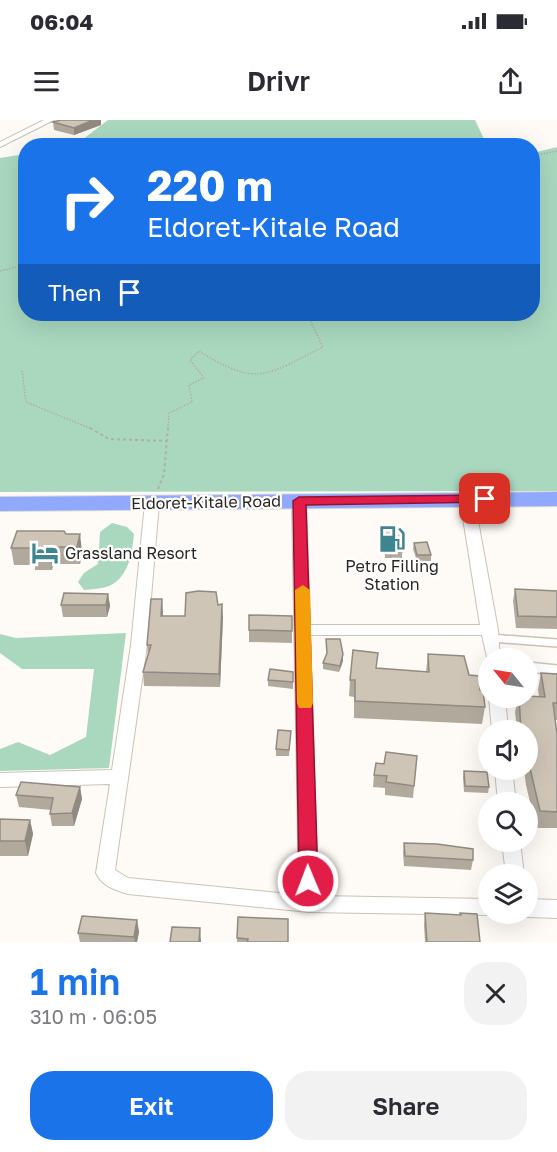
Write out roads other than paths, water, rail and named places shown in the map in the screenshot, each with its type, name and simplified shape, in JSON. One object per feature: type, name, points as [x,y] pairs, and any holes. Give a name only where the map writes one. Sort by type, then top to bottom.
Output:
[{"type":"highway","name":"Eldoret-Kitale Road","points":[[0,504],[557,499]]},
{"type":"highway","points":[[0,512],[35,504]]},
{"type":"street","points":[[35,120],[47,121]]},
{"type":"street","points":[[0,145],[47,121]]},
{"type":"street","points":[[467,500],[492,648]]},
{"type":"street","points":[[299,501],[309,904]]},
{"type":"street","points":[[152,503],[139,645],[105,873],[117,882],[128,886],[309,904],[478,907]]},
{"type":"street","points":[[304,630],[490,634]]},
{"type":"street","points":[[0,780],[121,777]]},
{"type":"street","points":[[538,908],[557,909]]},
{"type":"lane","points":[[490,634],[557,643]]},
{"type":"lane","points":[[538,668],[557,670]]},
{"type":"place","name":"Petro Filling Station","points":[[392,539]]},
{"type":"place","name":"Grassland Resort","points":[[45,553]]}]
